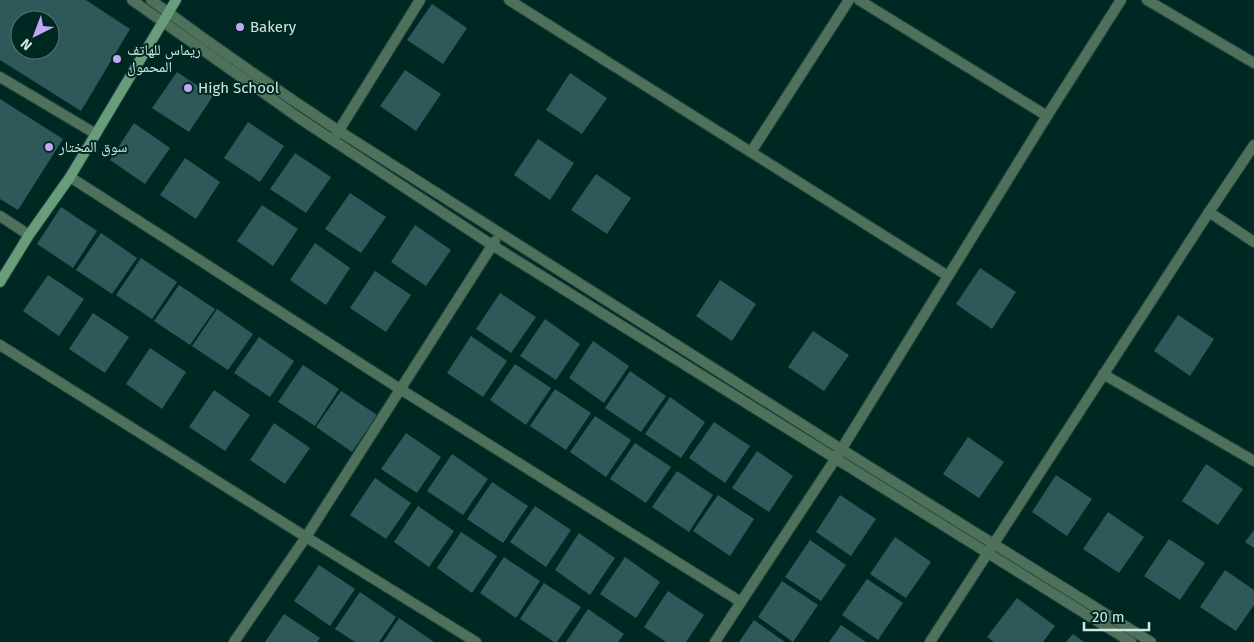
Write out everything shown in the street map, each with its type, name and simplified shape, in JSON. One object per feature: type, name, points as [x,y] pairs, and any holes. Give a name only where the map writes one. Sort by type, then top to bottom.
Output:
[{"type":"street","points":[[132,0],[251,86],[492,245],[990,548],[1151,642]]},
{"type":"street","points":[[151,0],[224,53],[339,131],[838,454]]},
{"type":"street","points":[[0,282],[29,235],[70,177],[176,0]]},
{"type":"street","points":[[333,140],[420,0]]},
{"type":"street","points":[[509,0],[948,276]]},
{"type":"street","points":[[751,152],[849,0]]},
{"type":"street","points":[[859,0],[1046,116]]},
{"type":"street","points":[[715,642],[838,454],[1046,116],[1121,0]]},
{"type":"street","points":[[1147,0],[1254,63]]},
{"type":"street","points":[[0,77],[96,134]]},
{"type":"street","points":[[930,642],[1254,145]]},
{"type":"street","points":[[70,177],[400,389],[740,602]]},
{"type":"street","points":[[1209,212],[1254,242]]},
{"type":"street","points":[[0,216],[29,235]]},
{"type":"street","points":[[234,642],[306,537],[500,234]]},
{"type":"street","points":[[0,345],[476,642]]},
{"type":"street","points":[[1103,374],[1254,461]]},
{"type":"street","points":[[990,548],[1131,642]]},
{"type":"building","points":[[0,0],[86,0],[130,29],[81,111],[0,60]]},
{"type":"building","points":[[432,4],[467,28],[443,64],[407,40]]},
{"type":"building","points":[[405,70],[441,94],[416,131],[380,106]]},
{"type":"building","points":[[177,72],[213,96],[189,132],[152,108]]},
{"type":"building","points":[[570,73],[607,98],[582,134],[546,110]]},
{"type":"building","points":[[0,99],[63,139],[18,210],[0,199]]},
{"type":"building","points":[[248,122],[284,146],[260,182],[224,158]]},
{"type":"building","points":[[134,123],[170,148],[145,184],[110,160]]},
{"type":"building","points":[[538,139],[574,163],[550,200],[514,175]]},
{"type":"building","points":[[295,153],[331,177],[306,213],[270,189]]},
{"type":"building","points":[[185,158],[220,182],[196,219],[160,195]]},
{"type":"building","points":[[596,174],[631,198],[607,234],[571,210]]},
{"type":"building","points":[[350,193],[386,217],[361,253],[325,229]]},
{"type":"building","points":[[262,205],[298,229],[273,266],[237,241]]},
{"type":"building","points":[[61,207],[97,231],[73,268],[37,244]]},
{"type":"building","points":[[415,225],[451,250],[426,286],[391,262]]},
{"type":"building","points":[[101,233],[137,258],[112,294],[76,270]]},
{"type":"building","points":[[315,243],[350,268],[326,305],[290,280]]},
{"type":"building","points":[[141,258],[177,282],[152,319],[116,295]]},
{"type":"building","points":[[980,268],[1016,292],[992,329],[956,304]]},
{"type":"building","points":[[375,271],[411,295],[386,332],[350,308]]},
{"type":"building","points":[[48,275],[84,299],[59,336],[23,311]]},
{"type":"building","points":[[720,280],[756,304],[732,341],[696,316]]},
{"type":"building","points":[[179,285],[215,309],[190,345],[154,321]]},
{"type":"building","points":[[500,293],[536,317],[511,353],[476,329]]},
{"type":"building","points":[[217,309],[253,334],[228,370],[192,346]]},
{"type":"building","points":[[93,313],[129,337],[105,373],[69,349]]},
{"type":"building","points":[[1178,315],[1214,339],[1190,376],[1154,351]]},
{"type":"building","points":[[545,319],[580,344],[556,380],[520,356]]},
{"type":"building","points":[[813,331],[849,355],[824,391],[788,367]]},
{"type":"building","points":[[471,336],[507,361],[483,397],[447,373]]},
{"type":"building","points":[[259,337],[294,361],[270,397],[234,373]]},
{"type":"building","points":[[593,341],[629,366],[604,403],[569,378]]},
{"type":"building","points":[[150,348],[186,372],[162,409],[126,384]]},
{"type":"building","points":[[515,364],[551,388],[526,425],[490,400]]},
{"type":"building","points":[[303,365],[339,389],[315,426],[278,402]]},
{"type":"building","points":[[630,371],[666,396],[641,432],[605,408]]},
{"type":"building","points":[[555,389],[591,413],[566,450],[530,426]]},
{"type":"building","points":[[214,390],[250,415],[225,451],[189,427]]},
{"type":"building","points":[[341,391],[377,415],[352,452],[316,427]]},
{"type":"building","points":[[670,397],[705,422],[681,458],[645,434]]},
{"type":"building","points":[[595,416],[631,440],[606,477],[570,452]]},
{"type":"building","points":[[714,422],[750,446],[725,483],[689,458]]},
{"type":"building","points":[[274,423],[310,448],[285,484],[250,460]]},
{"type":"building","points":[[406,433],[441,457],[417,493],[381,469]]},
{"type":"building","points":[[968,437],[1004,462],[979,498],[943,474]]},
{"type":"building","points":[[635,443],[671,467],[646,503],[610,479]]},
{"type":"building","points":[[757,451],[793,476],[769,512],[732,488]]},
{"type":"building","points":[[452,454],[488,479],[463,515],[427,491]]},
{"type":"building","points":[[1206,464],[1243,489],[1218,525],[1182,501]]},
{"type":"building","points":[[677,471],[713,495],[689,532],[652,507]]},
{"type":"building","points":[[1056,475],[1092,499],[1067,536],[1032,512]]},
{"type":"building","points":[[375,478],[411,503],[386,539],[350,515]]},
{"type":"building","points":[[492,482],[528,506],[503,543],[467,519]]},
{"type":"building","points":[[718,495],[754,519],[730,556],[693,531]]},
{"type":"building","points":[[840,495],[876,519],[851,556],[816,532]]},
{"type":"building","points":[[418,506],[454,531],[429,567],[394,542]]},
{"type":"building","points":[[535,506],[571,530],[546,567],[510,542]]},
{"type":"building","points":[[1108,512],[1144,537],[1119,573],[1083,549]]},
{"type":"building","points":[[1254,530],[1254,548],[1245,542]]},
{"type":"building","points":[[461,532],[497,556],[472,593],[437,568]]},
{"type":"building","points":[[579,533],[615,558],[590,595],[555,570]]},
{"type":"building","points":[[895,537],[931,562],[906,598],[870,574]]},
{"type":"building","points":[[1169,539],[1205,563],[1180,600],[1144,576]]},
{"type":"building","points":[[810,540],[846,565],[821,601],[785,577]]},
{"type":"building","points":[[504,557],[540,581],[516,618],[480,593]]},
{"type":"building","points":[[625,557],[660,582],[636,618],[600,594]]},
{"type":"building","points":[[319,565],[355,589],[330,626],[294,601]]},
{"type":"building","points":[[1225,570],[1254,590],[1254,605],[1236,631],[1200,607]]},
{"type":"building","points":[[867,579],[903,603],[878,640],[842,615]]},
{"type":"building","points":[[782,581],[818,605],[793,642],[758,617]]},
{"type":"building","points":[[544,583],[581,607],[557,642],[554,642],[520,619]]},
{"type":"building","points":[[668,591],[704,615],[686,642],[666,642],[644,627]]},
{"type":"building","points":[[360,592],[396,617],[379,642],[355,642],[335,629]]},
{"type":"building","points":[[1017,598],[1055,626],[1043,642],[994,642],[987,637]]},
{"type":"building","points":[[588,609],[624,634],[618,642],[566,642]]},
{"type":"building","points":[[284,614],[320,638],[317,642],[265,642]]},
{"type":"building","points":[[399,618],[434,642],[383,642]]},
{"type":"building","points":[[754,620],[785,642],[739,642]]},
{"type":"building","points":[[841,625],[866,642],[829,642]]},
{"type":"building","points":[[1073,634],[1084,642],[1066,642]]},
{"type":"place","name":"Bakery","points":[[240,27]]},
{"type":"place","name":"ريماس للهاتف المحمول","points":[[117,59]]},
{"type":"place","name":"High School","points":[[188,88]]},
{"type":"place","name":"سوق المختار","points":[[49,147]]}]
